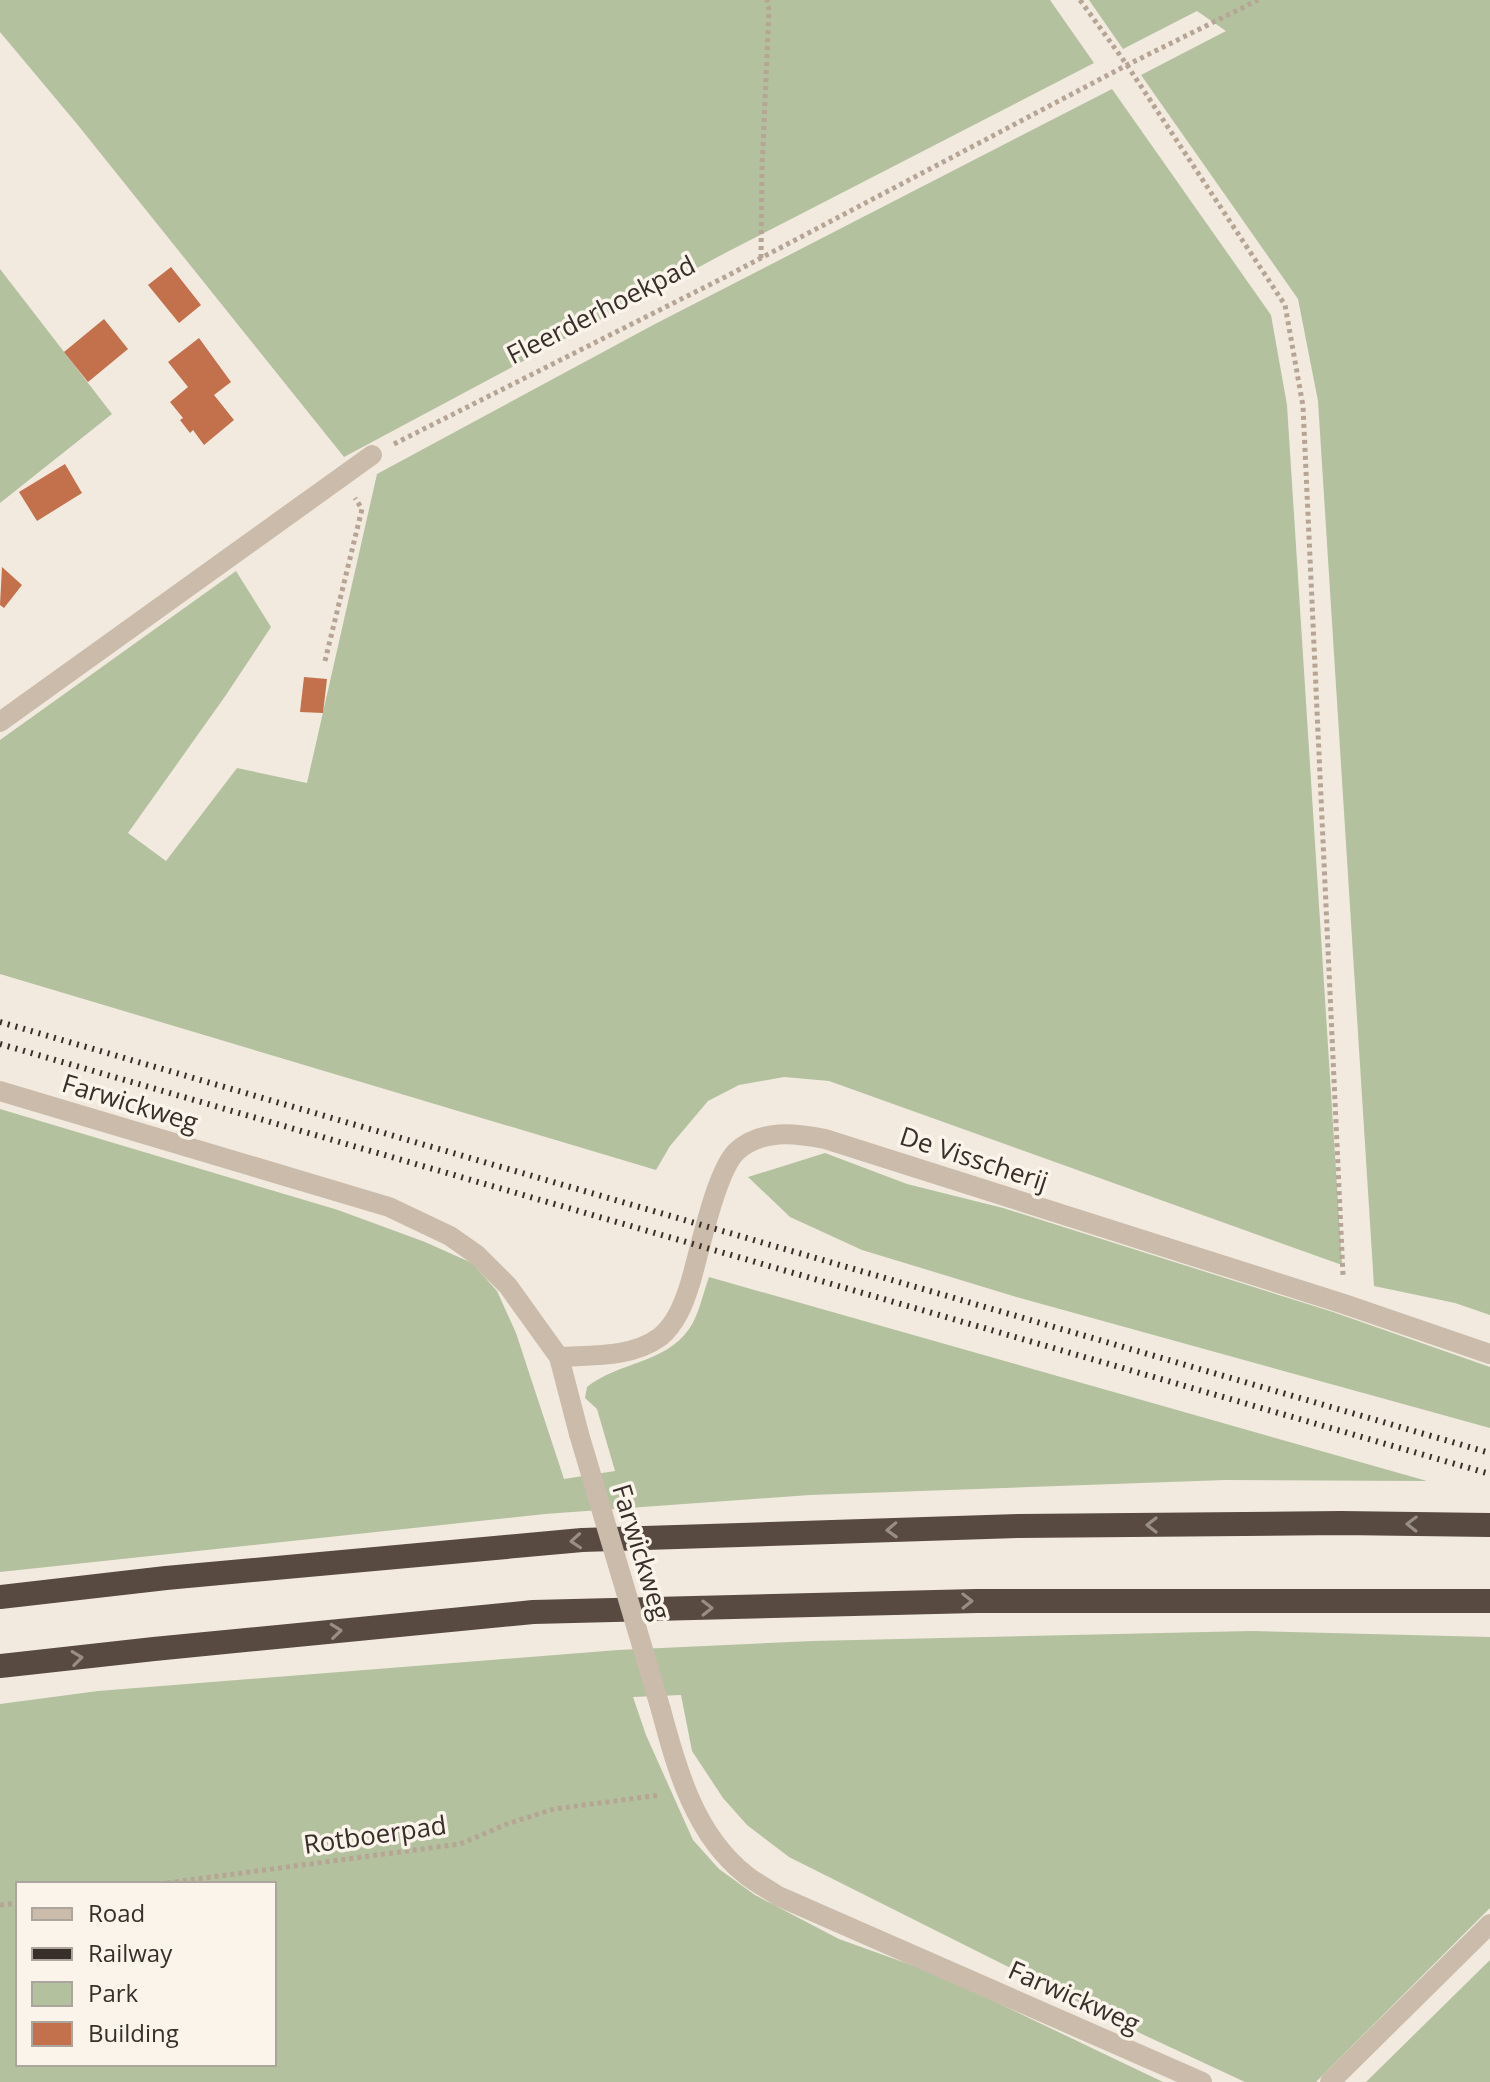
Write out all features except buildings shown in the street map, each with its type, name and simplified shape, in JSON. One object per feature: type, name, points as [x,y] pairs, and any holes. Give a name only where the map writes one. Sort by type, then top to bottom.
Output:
[{"type":"highway","points":[[0,1597],[166,1578],[582,1540],[1018,1526],[1490,1525]]},
{"type":"highway","points":[[0,1666],[533,1612],[992,1601],[1490,1601]]},
{"type":"street","points":[[0,722],[372,455]]},
{"type":"street","name":"Farwickweg","points":[[0,1091],[389,1207],[423,1221],[477,1255],[508,1286],[559,1357],[685,1791],[714,1841],[745,1875],[778,1896],[1202,2082]]},
{"type":"street","name":"De Visscherij","points":[[559,1357],[636,1351],[661,1336],[675,1321],[685,1300],[721,1179],[734,1153],[753,1140],[775,1134],[825,1139],[1344,1304],[1490,1354]]},
{"type":"street","points":[[1330,2082],[1490,1924]]},
{"type":"path","points":[[761,258],[767,0]]},
{"type":"path","points":[[1080,0],[1127,65],[1285,305],[1303,406],[1344,1304]]},
{"type":"path","name":"Fleerderhoekpad","points":[[372,455],[761,258],[1127,65],[1258,0]]},
{"type":"path","points":[[325,661],[362,509],[343,476]]},
{"type":"path","name":"Rotboerpad","points":[[174,1882],[460,1844],[554,1809],[685,1791]]},
{"type":"green space","points":[[0,0],[1050,0],[1094,63],[727,252],[344,457],[0,32]]},
{"type":"green space","points":[[1089,0],[1490,0],[1490,1315],[1455,1303],[1374,1286],[1318,401],[1298,299],[1141,75],[1226,31],[1197,11],[1123,49]]},
{"type":"green space","points":[[1112,89],[1271,315],[1287,405],[1342,1265],[829,1081],[784,1077],[739,1085],[708,1101],[670,1146],[656,1170],[0,974],[0,740],[236,571],[271,627],[128,833],[166,861],[237,768],[307,783],[377,474],[655,324]]},
{"type":"green space","points":[[0,269],[112,414],[0,503]]},
{"type":"green space","points":[[0,1109],[338,1210],[472,1263],[497,1291],[516,1333],[564,1479],[615,1471],[597,1409],[585,1398],[587,1387],[613,1372],[655,1356],[679,1340],[696,1317],[709,1277],[1427,1481],[1225,1480],[810,1495],[545,1514],[0,1572]]},
{"type":"green space","points":[[825,1153],[907,1184],[1003,1208],[1333,1312],[1490,1367],[1490,1428],[1020,1298],[862,1250],[790,1217],[748,1177]]},
{"type":"green space","points":[[1251,1631],[1490,1637],[1490,1908],[1316,2082],[1245,2082],[1144,2035],[789,1857],[747,1825],[723,1798],[692,1751],[681,1695],[633,1697],[646,1735],[693,1840],[719,1869],[755,1895],[839,1939],[939,1975],[1163,2082],[0,2082],[0,1704],[98,1691],[618,1650],[812,1641]]},
{"type":"green space","points":[[1490,1960],[1490,2082],[1366,2082]]},
{"type":"railway","points":[[0,1022],[1490,1453]]},
{"type":"railway","points":[[0,1044],[1490,1474]]}]
